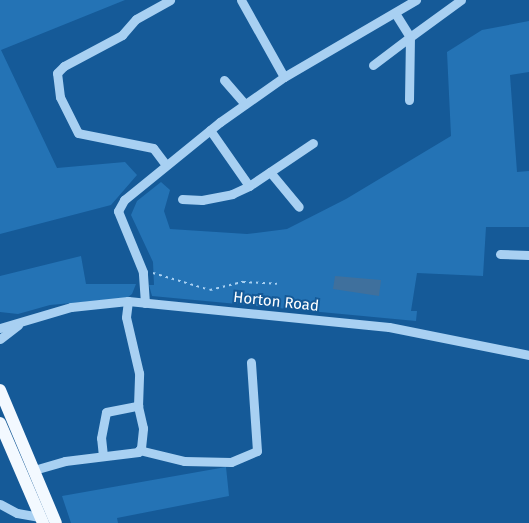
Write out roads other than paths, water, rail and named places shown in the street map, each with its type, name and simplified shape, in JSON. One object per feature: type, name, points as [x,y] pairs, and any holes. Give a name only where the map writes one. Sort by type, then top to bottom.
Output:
[{"type":"main road","points":[[0,390],[56,523]]},
{"type":"main road","points":[[0,423],[42,520]]},
{"type":"street","points":[[166,165],[153,148],[78,134],[60,97],[57,73],[64,66],[122,35],[136,19],[170,0]]},
{"type":"street","points":[[241,0],[284,76]]},
{"type":"street","points":[[145,302],[143,272],[118,211],[124,200],[210,130],[284,76],[416,0]]},
{"type":"street","points":[[373,65],[460,0]]},
{"type":"street","points":[[395,13],[410,37],[409,100]]},
{"type":"street","points":[[224,80],[245,104]]},
{"type":"street","points":[[210,130],[249,186]]},
{"type":"street","points":[[182,199],[202,200],[249,186],[313,143]]},
{"type":"street","points":[[270,172],[299,207]]},
{"type":"street","points":[[500,254],[529,255]]},
{"type":"street","points":[[128,301],[126,317],[138,373],[138,406],[143,428],[139,450]]},
{"type":"street","name":"Horton Road","points":[[0,328],[70,307],[128,301],[389,327],[529,355]]},
{"type":"street","name":"Horton Road","points":[[0,339],[20,323]]},
{"type":"street","points":[[34,470],[65,461],[139,450],[184,461],[231,462],[257,451],[251,362]]},
{"type":"street","points":[[103,456],[101,438],[106,412],[138,406]]},
{"type":"street","points":[[0,504],[17,513],[42,520]]}]
